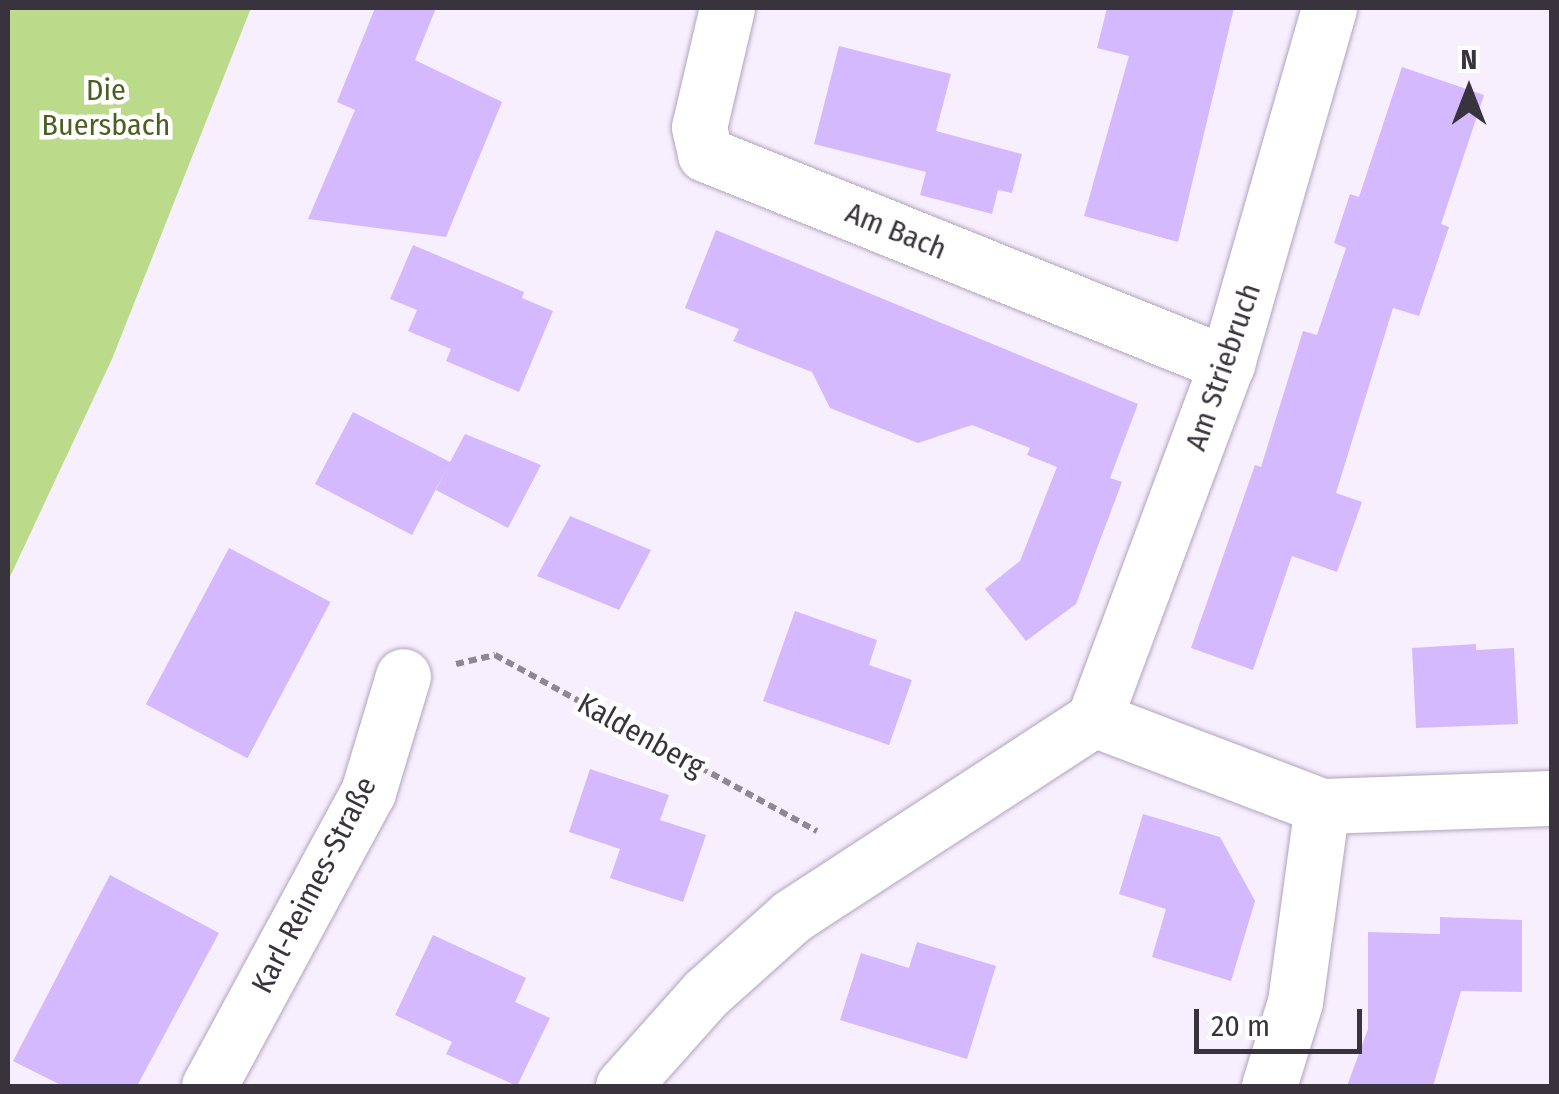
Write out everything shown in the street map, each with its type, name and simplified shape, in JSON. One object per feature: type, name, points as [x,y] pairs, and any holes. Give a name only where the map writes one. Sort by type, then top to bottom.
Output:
[{"type":"street","name":"Am Bach","points":[[726,8],[699,127],[705,154],[1227,364]]},
{"type":"street","name":"Am Striebruch","points":[[1094,719],[1227,364],[1329,8]]},
{"type":"street","name":"Karl-Reimes-Straße","points":[[209,1086],[368,792],[403,676]]},
{"type":"street","points":[[623,1086],[706,993],[792,916],[1094,719],[1322,806],[1552,798]]},
{"type":"street","points":[[1269,1086],[1295,1002],[1322,806]]},
{"type":"path","name":"Kaldenberg","points":[[403,676],[495,655],[869,863]]},
{"type":"green space","name":"Die Buersbach","points":[[8,8],[251,8],[112,359],[8,581]]},
{"type":"building","points":[[375,8],[436,8],[415,60],[502,102],[446,237],[308,219],[355,110],[337,102]]},
{"type":"building","points":[[1107,8],[1234,8],[1178,242],[1084,216],[1129,56],[1097,48]]},
{"type":"building","points":[[839,46],[951,74],[936,131],[1022,154],[1012,193],[998,190],[992,214],[920,195],[926,172],[814,144]]},
{"type":"building","points":[[1402,67],[1484,95],[1441,224],[1449,227],[1419,316],[1393,308],[1336,493],[1362,502],[1337,572],[1292,556],[1253,670],[1191,648],[1255,465],[1261,467],[1303,331],[1317,335],[1346,248],[1334,243],[1350,194],[1359,197]]},
{"type":"building","points":[[716,230],[1138,404],[1110,478],[1122,482],[1076,604],[1026,641],[985,589],[1020,561],[1057,467],[1027,455],[1030,448],[972,425],[918,443],[830,408],[812,372],[733,341],[739,329],[685,308]]},
{"type":"building","points":[[413,245],[524,292],[522,298],[553,311],[519,392],[446,361],[451,349],[408,331],[417,310],[390,299]]},
{"type":"building","points":[[353,412],[450,462],[465,434],[541,465],[508,528],[436,490],[448,466],[412,535],[315,484]]},
{"type":"building","points":[[570,516],[651,550],[619,610],[537,576]]},
{"type":"building","points":[[229,548],[331,602],[247,758],[146,704]]},
{"type":"building","points":[[795,611],[877,640],[869,665],[912,680],[889,745],[763,701]]},
{"type":"building","points":[[1476,644],[1476,650],[1514,648],[1518,724],[1416,728],[1412,648]]},
{"type":"building","points":[[590,769],[669,795],[660,820],[706,835],[683,902],[610,878],[620,849],[569,832]]},
{"type":"building","points":[[1143,814],[1220,837],[1255,901],[1231,981],[1152,957],[1166,909],[1119,894]]},
{"type":"building","points":[[110,875],[219,933],[137,1086],[63,1086],[13,1061]]},
{"type":"building","points":[[1440,917],[1522,920],[1522,992],[1461,991],[1433,1086],[1347,1086],[1368,1029],[1368,932],[1440,934]]},
{"type":"building","points":[[433,935],[526,978],[515,1002],[550,1018],[517,1086],[446,1054],[452,1042],[395,1015]]},
{"type":"building","points":[[917,942],[996,966],[967,1059],[840,1020],[861,953],[909,968]]}]
